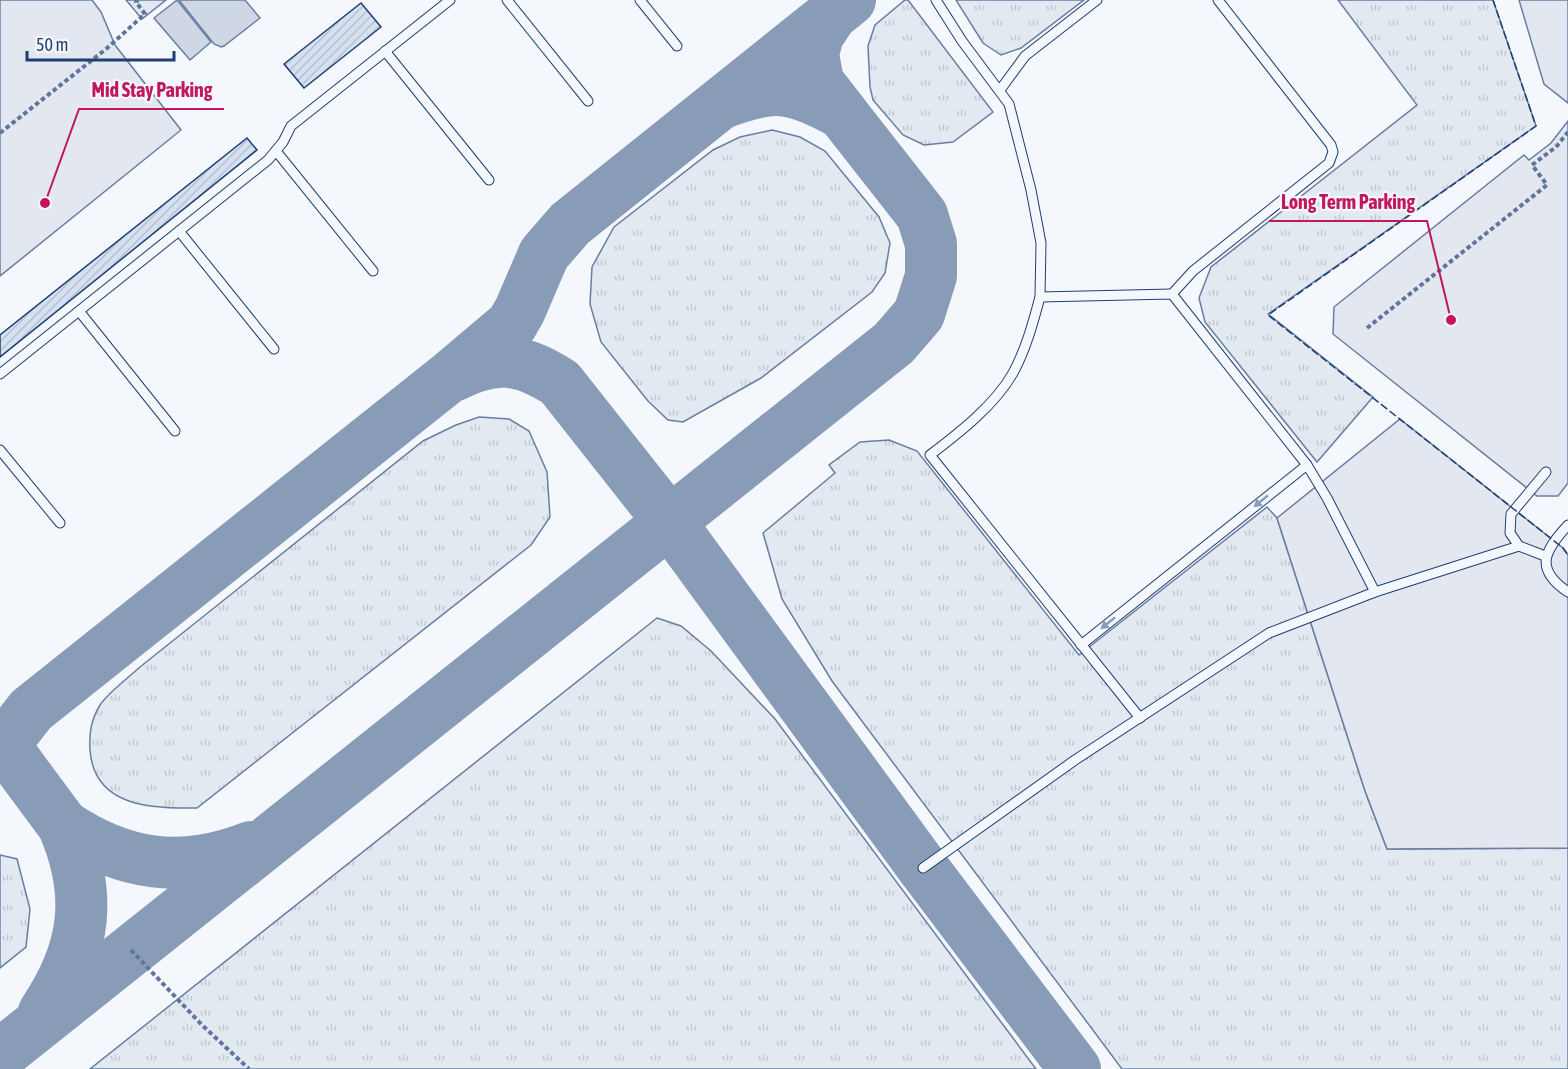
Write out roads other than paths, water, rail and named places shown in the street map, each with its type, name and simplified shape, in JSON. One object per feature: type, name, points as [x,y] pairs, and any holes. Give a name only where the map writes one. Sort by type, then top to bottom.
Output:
[{"type":"lane","points":[[0,374],[268,160],[283,142],[291,126],[450,0]]},
{"type":"lane","points":[[507,0],[588,100]]},
{"type":"lane","points":[[640,0],[677,46]]},
{"type":"lane","points":[[936,0],[962,41],[1009,104],[1031,189],[1041,243],[1040,297],[1023,352],[1012,375],[977,416],[930,455],[1140,718]]},
{"type":"lane","points":[[1000,90],[1025,56],[1097,0]]},
{"type":"lane","points":[[1040,297],[1172,294],[1193,271],[1329,163],[1333,152],[1330,145],[1218,0]]},
{"type":"lane","points":[[385,51],[489,180]]},
{"type":"lane","points":[[276,151],[373,271]]},
{"type":"lane","points":[[179,231],[274,349]]},
{"type":"lane","points":[[1172,294],[1307,465],[1328,498],[1376,592]]},
{"type":"lane","points":[[79,311],[175,431]]},
{"type":"lane","points":[[0,450],[60,523]]},
{"type":"lane","points":[[1081,645],[1307,465]]},
{"type":"lane","points":[[1545,556],[1519,546],[1510,533],[1511,514],[1546,472]]},
{"type":"lane","points":[[1568,525],[1545,556],[1546,570],[1558,585],[1568,592]]},
{"type":"lane","points":[[923,868],[1075,760],[1269,633],[1376,592],[1519,546]]},
{"type":"place","name":"Mid Stay Parking","points":[[45,203]]},
{"type":"place","name":"Long Term Parking","points":[[1451,320]]}]
